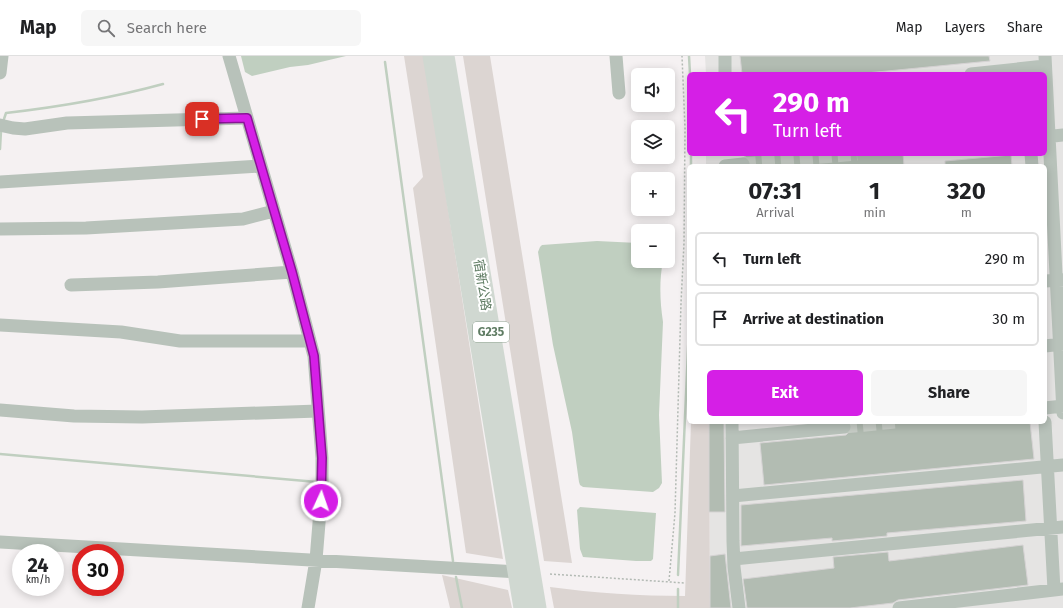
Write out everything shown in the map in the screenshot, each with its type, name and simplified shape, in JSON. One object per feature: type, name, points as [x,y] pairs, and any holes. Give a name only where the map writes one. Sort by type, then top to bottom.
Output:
[{"type":"highway","name":"宿新公路","points":[[442,59],[523,608]]},
{"type":"highway","name":"宿新公路","points":[[442,59],[537,608]]},
{"type":"street","points":[[0,72],[2,56]]},
{"type":"street","points":[[229,56],[292,272],[314,356],[322,458],[322,486],[316,560],[308,608]]},
{"type":"street","points":[[616,56],[619,92]]},
{"type":"street","points":[[725,56],[725,72]]},
{"type":"street","points":[[985,72],[1027,66],[1045,61],[1045,72]]},
{"type":"street","points":[[0,125],[25,129],[67,123],[247,118]]},
{"type":"street","points":[[1063,135],[1047,137],[1055,280],[1061,345],[1063,413]]},
{"type":"street","points":[[0,182],[261,166]]},
{"type":"street","points":[[0,229],[86,228],[242,219],[274,211]]},
{"type":"street","points":[[71,285],[158,282],[292,272]]},
{"type":"street","points":[[0,325],[121,332],[180,341],[310,341]]},
{"type":"street","points":[[1047,346],[1061,345]]},
{"type":"street","points":[[1047,408],[1063,406]]},
{"type":"street","points":[[0,410],[74,416],[142,417],[318,411]]},
{"type":"street","points":[[732,424],[734,559],[739,608]]},
{"type":"street","points":[[899,608],[1058,590],[1057,527],[1047,466],[1045,424]]},
{"type":"street","points":[[732,438],[844,427]]},
{"type":"street","points":[[733,496],[1063,465]]},
{"type":"street","points":[[734,559],[1057,527]]},
{"type":"street","points":[[0,542],[517,572]]},
{"type":"path","points":[[670,581],[675,513],[680,310],[684,243],[684,128],[682,56]]},
{"type":"path","points":[[550,574],[685,583]]},
{"type":"shaded area","points":[[241,56],[346,56],[252,76],[245,72]]},
{"type":"shaded area","points":[[404,56],[424,56],[503,559],[466,553],[413,188],[423,177]]},
{"type":"shaded area","points":[[463,56],[490,56],[572,563],[544,561]]},
{"type":"shaded area","points":[[705,56],[1063,56],[1063,608],[710,608],[709,424],[1047,424],[1047,164],[706,164],[706,156],[1047,156],[1047,72],[706,72]]},
{"type":"shaded area","points":[[597,241],[631,243],[631,268],[662,268],[660,284],[663,322],[659,415],[662,483],[659,488],[653,492],[583,487],[580,485],[572,432],[553,345],[538,252],[542,245]]},
{"type":"shaded area","points":[[691,424],[709,424],[710,608],[554,608],[550,587],[617,594],[685,596]]},
{"type":"shaded area","points":[[580,507],[656,513],[653,559],[651,561],[636,561],[583,557],[580,549],[577,510]]},
{"type":"shaded area","points":[[442,575],[508,590],[512,608],[450,608]]},
{"type":"building","points":[[740,56],[989,56],[990,61],[877,72],[742,72]]},
{"type":"building","points":[[744,156],[903,156],[904,164],[751,164],[750,160]]},
{"type":"building","points":[[1011,156],[1012,164],[945,164],[945,161]]},
{"type":"building","points":[[709,424],[724,424],[725,512],[709,512]]},
{"type":"building","points":[[851,424],[1030,424],[1034,459],[764,485],[760,443],[846,435],[851,430]]},
{"type":"building","points":[[1023,480],[1026,521],[887,533],[887,536],[832,541],[832,538],[741,546],[741,505]]},
{"type":"building","points":[[1023,545],[1028,585],[898,600],[893,603],[850,608],[747,608],[743,579],[834,568],[833,557],[888,552],[889,561]]},
{"type":"building","points":[[725,554],[731,608],[710,608],[710,556]]},
{"type":"waterway","points":[[689,56],[690,72]]},
{"type":"waterway","points":[[385,62],[453,561]]},
{"type":"waterway","points":[[4,119],[6,113],[85,102],[163,84]]},
{"type":"waterway","points":[[0,149],[1,131]]},
{"type":"waterway","points":[[691,156],[691,164]]},
{"type":"waterway","points":[[678,575],[687,372]]},
{"type":"waterway","points":[[0,454],[317,482]]},
{"type":"waterway","points":[[456,577],[462,608]]},
{"type":"waterway","points":[[678,589],[678,608]]},
{"type":"tunnel","points":[[743,164],[834,156]]},
{"type":"tunnel","points":[[844,427],[875,424]]},
{"type":"route","points":[[202,119],[247,118],[292,272],[314,356],[322,458],[321,501]]}]
